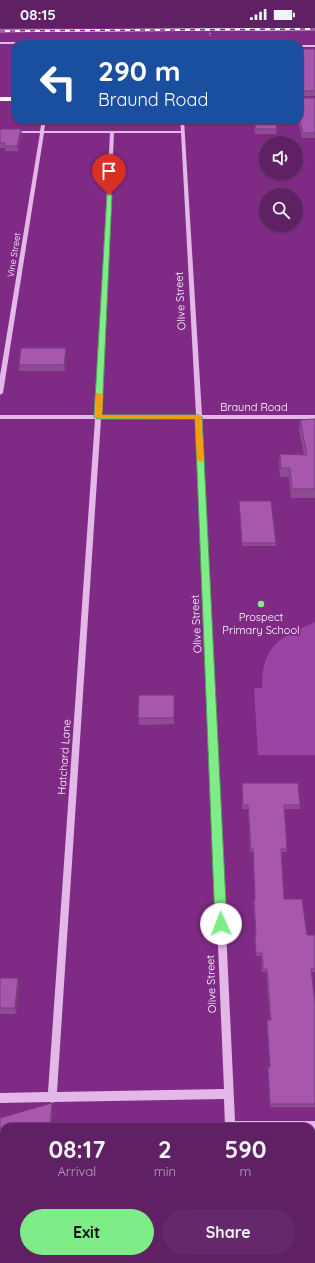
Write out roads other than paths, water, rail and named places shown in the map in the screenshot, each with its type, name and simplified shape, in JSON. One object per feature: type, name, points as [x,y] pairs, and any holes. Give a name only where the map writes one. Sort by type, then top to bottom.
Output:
[{"type":"main road","points":[[0,99],[12,99]]},
{"type":"main road","points":[[0,102],[12,102]]},
{"type":"street","points":[[0,43],[12,43]]},
{"type":"street","points":[[303,46],[315,46]]},
{"type":"street","name":"Vine Street","points":[[0,393],[43,124]]},
{"type":"street","name":"Olive Street","points":[[182,124],[199,417],[230,1123]]},
{"type":"street","points":[[0,132],[182,132]]},
{"type":"street","name":"Hatchard Lane","points":[[52,1098],[98,417],[112,132]]},
{"type":"street","name":"Braund Road","points":[[0,417],[315,417]]},
{"type":"street","points":[[0,1098],[228,1094]]},
{"type":"railway","points":[[0,31],[315,29]]},
{"type":"place","name":"Prospect Primary School","points":[[261,604]]}]
